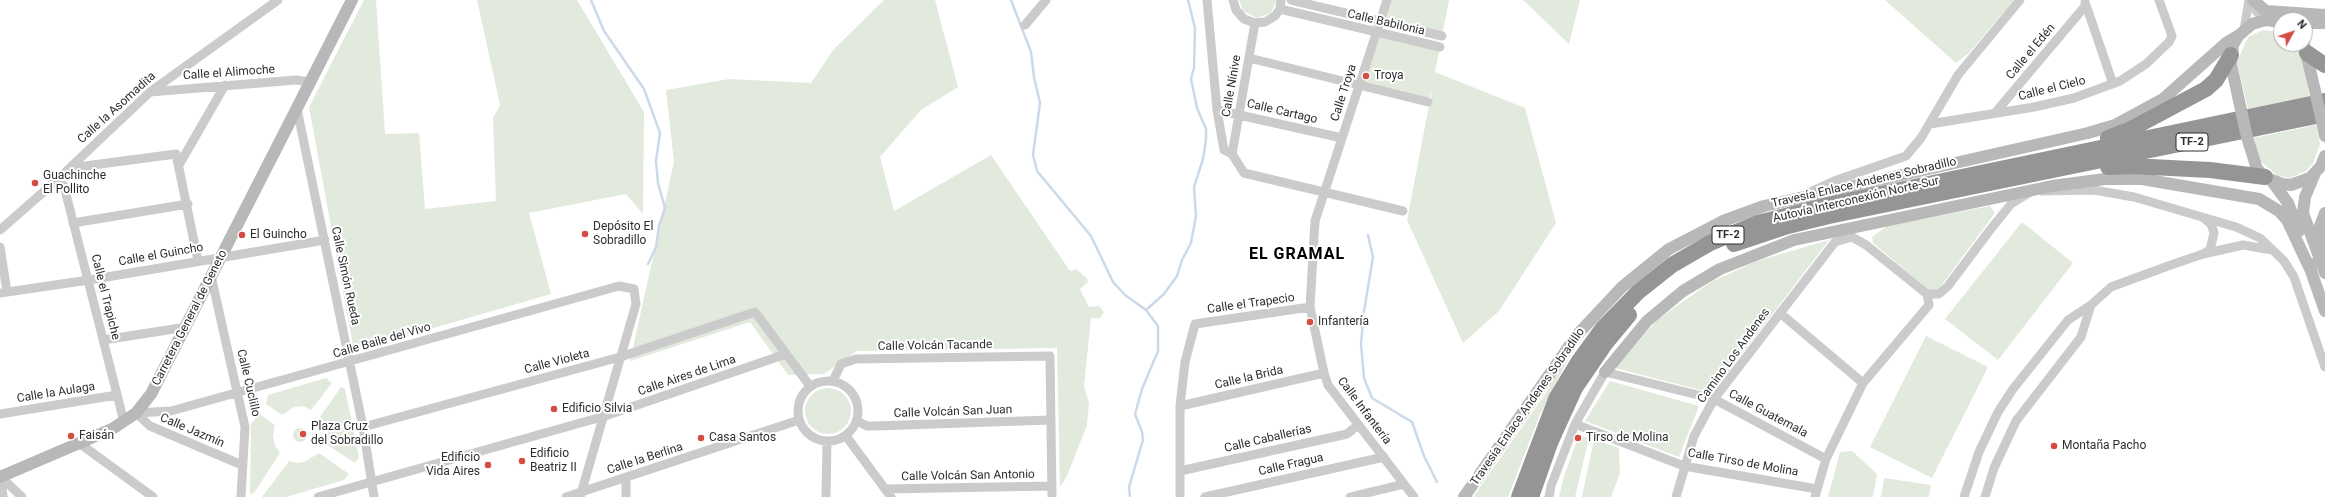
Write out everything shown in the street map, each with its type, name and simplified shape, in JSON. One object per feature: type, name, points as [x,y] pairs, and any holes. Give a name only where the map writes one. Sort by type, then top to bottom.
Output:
[{"type":"highway","points":[[2310,52],[2325,65]]},
{"type":"highway","points":[[2066,155],[2082,144],[2129,130],[2206,90],[2216,80],[2231,55]]},
{"type":"highway","name":"Autovía Interconexión Norte-Sur","points":[[1519,497],[1556,399],[1579,360],[1603,328],[1638,292],[1672,265],[1710,242],[1758,223],[1828,205],[2066,155],[2320,98]]},
{"type":"highway","name":"Autovía Interconexión Norte-Sur","points":[[1531,497],[1550,443],[1575,388],[1601,350],[1632,313],[1663,285],[1717,251],[1788,226],[2059,169],[2323,118]]},
{"type":"highway","points":[[2059,169],[2078,172],[2111,166],[2131,166],[2232,172],[2268,178]]},
{"type":"street","name":"Carretera General de Geneto","points":[[0,476],[79,444],[124,422],[136,413],[151,394],[187,327],[220,258],[352,0]]},
{"type":"street","points":[[1025,26],[1046,0]]},
{"type":"street","points":[[1207,0],[1217,110],[1224,150],[1232,154],[1244,173],[1403,211]]},
{"type":"street","points":[[1233,0],[1236,10],[1244,19],[1255,23],[1265,22],[1275,16],[1280,5]]},
{"type":"street","name":"Calle Babilonia","points":[[1291,0],[1442,36]]},
{"type":"street","name":"Calle Troya","points":[[1310,308],[1315,221],[1387,0]]},
{"type":"street","points":[[1803,195],[1834,181],[1906,156],[1930,124],[1958,75],[2020,0]]},
{"type":"street","name":"Calle el Cielo","points":[[1930,124],[2074,98],[2113,84],[2146,64],[2169,42],[2172,36],[2159,0]]},
{"type":"street","points":[[2251,0],[2266,11],[2325,15]]},
{"type":"street","points":[[2251,0],[2257,12],[2266,20],[2273,21]]},
{"type":"street","points":[[2251,0],[2241,33],[2231,55],[2252,160],[2288,203],[2311,263],[2311,271]]},
{"type":"street","name":"Calle la Asomadita","points":[[0,230],[58,180],[150,92],[272,1]]},
{"type":"street","points":[[2085,3],[2113,84]]},
{"type":"street","name":"Calle el Edén","points":[[1995,113],[2085,3]]},
{"type":"street","name":"Calle Babilonia","points":[[1280,5],[1376,33],[1440,47]]},
{"type":"street","name":"Travesía Enlace Andenes Sobradillo","points":[[1464,497],[1577,335],[1622,287],[1669,249],[1723,221],[1764,206],[1803,195],[2088,133],[2115,125],[2163,99],[2226,43],[2252,24],[2266,20]]},
{"type":"street","name":"Calle Nínive","points":[[1232,154],[1255,23]]},
{"type":"street","points":[[2313,23],[2325,23]]},
{"type":"street","points":[[2307,52],[2320,98],[2325,136]]},
{"type":"street","points":[[1249,58],[1428,102]]},
{"type":"street","name":"Calle el Alimoche","points":[[150,92],[296,80],[310,82]]},
{"type":"street","points":[[179,165],[225,85]]},
{"type":"street","name":"Calle Simón Rueda","points":[[297,109],[363,427],[374,497]]},
{"type":"street","name":"Calle Cartago","points":[[1217,110],[1342,138]]},
{"type":"street","points":[[70,168],[176,154],[188,204],[198,261]]},
{"type":"street","points":[[2268,178],[2291,185],[2301,182],[2322,165]]},
{"type":"street","points":[[2322,165],[2306,197],[2303,213],[2325,273]]},
{"type":"street","points":[[1549,497],[1551,486],[1575,424],[1605,372],[1647,321],[1683,291],[1720,269],[1794,240],[2034,189],[2105,179],[2135,179],[2259,199],[2279,212],[2287,220],[2311,271],[2325,311]]},
{"type":"street","name":"Calle el Trapiche","points":[[58,180],[64,186],[74,222],[124,422]]},
{"type":"street","points":[[1816,493],[1826,459],[1863,383],[1929,305],[1928,294],[1939,294],[1948,286],[2011,204],[2034,189],[2049,192],[2082,190],[2110,192],[2134,197],[2248,231],[2274,251],[2294,277],[2325,367]]},
{"type":"street","points":[[74,222],[188,204]]},
{"type":"street","points":[[2325,213],[2320,226],[2319,238],[2325,263]]},
{"type":"street","points":[[2201,216],[2211,224],[2214,233],[2210,250],[2203,254]]},
{"type":"street","name":"Camino Los Andenes","points":[[1676,497],[1694,436],[1714,399],[1835,242],[1852,237],[1866,245],[1928,294]]},
{"type":"street","name":"Calle el Guincho","points":[[4,292],[89,280],[325,240]]},
{"type":"street","points":[[1964,497],[1984,439],[2013,389],[2068,320],[2091,305],[2111,287],[2203,254],[2243,245],[2255,246],[2274,251]]},
{"type":"street","points":[[0,247],[4,292]]},
{"type":"street","name":"Calle Cuclillo","points":[[211,276],[245,427],[242,465],[242,497]]},
{"type":"street","name":"Calle Baile del Vivo","points":[[136,413],[171,411],[238,394],[619,286],[634,289],[636,304],[620,357]]},
{"type":"street","points":[[1985,497],[1994,468],[2016,421],[2081,337],[2091,305]]},
{"type":"street","name":"Calle el Trapecio","points":[[1180,406],[1186,362],[1195,324],[1310,308]]},
{"type":"street","name":"Calle Infantería","points":[[1310,308],[1328,385],[1414,497]]},
{"type":"street","name":"Calle Violeta","points":[[363,427],[620,357],[756,312],[786,354]]},
{"type":"street","points":[[1780,313],[1863,383]]},
{"type":"street","points":[[103,340],[187,327]]},
{"type":"street","points":[[786,354],[810,386]]},
{"type":"street","name":"Calle Aires de Lima","points":[[318,497],[605,416],[786,354]]},
{"type":"street","name":"Calle Volcán Tacande","points":[[833,381],[841,364],[856,359],[1050,356],[1051,420]]},
{"type":"street","points":[[581,495],[605,416],[620,357]]},
{"type":"street","name":"Calle Guatemala","points":[[1605,372],[1714,399],[1826,459]]},
{"type":"street","name":"Calle la Brida","points":[[1180,406],[1324,373]]},
{"type":"street","points":[[821,381],[833,381],[843,384],[851,391],[857,400],[859,411],[857,421],[846,436],[837,440],[827,441],[815,438],[805,431],[799,420],[798,408],[802,396],[810,386],[821,381]]},
{"type":"street","name":"Calle la Aulaga","points":[[0,414],[117,395]]},
{"type":"street","points":[[1180,406],[1180,497]]},
{"type":"street","name":"Calle Jazmín","points":[[136,413],[150,426],[242,465]]},
{"type":"street","name":"Calle la Berlina","points":[[566,497],[581,495],[626,478],[799,420]]},
{"type":"street","points":[[1051,420],[1052,497]]},
{"type":"street","name":"Calle Volcán San Juan","points":[[857,421],[867,426],[875,426],[1051,420]]},
{"type":"street","name":"Calle Tirso de Molina","points":[[1575,424],[1684,466],[1816,493]]},
{"type":"street","name":"Calle Caballerías","points":[[1180,471],[1347,434],[1358,425]]},
{"type":"street","points":[[846,436],[888,493]]},
{"type":"street","points":[[826,497],[827,441]]},
{"type":"street","points":[[79,444],[153,497]]},
{"type":"street","name":"Calle Fragua","points":[[1205,497],[1384,457]]},
{"type":"street","points":[[0,476],[3,497]]},
{"type":"street","points":[[0,476],[22,497]]},
{"type":"street","points":[[626,478],[626,497]]},
{"type":"street","points":[[1350,497],[1404,484]]},
{"type":"street","name":"Calle Volcán San Antonio","points":[[888,493],[1052,486]]},
{"type":"shaded area","points":[[364,0],[376,0],[385,134],[419,133],[425,209],[496,201],[493,118],[500,105],[477,0],[577,0],[644,112],[643,214],[626,194],[529,213],[551,294],[354,351],[309,107]]},
{"type":"shaded area","points":[[884,0],[935,0],[958,87],[921,110],[880,157],[894,211],[991,155],[1070,271],[1076,269],[1087,278],[1088,282],[1080,289],[1089,307],[1099,306],[1104,312],[1100,318],[1091,318],[1084,386],[1089,403],[1087,425],[1067,476],[1060,487],[1057,348],[857,351],[824,374],[788,375],[750,322],[630,361],[674,162],[666,90],[729,79],[811,83],[833,50]]},
{"type":"shaded area","points":[[1239,0],[1277,0],[1271,13],[1257,18],[1243,11]]},
{"type":"shaded area","points":[[1387,0],[1449,0],[1442,36],[1380,21]]},
{"type":"shaded area","points":[[1523,0],[1580,0],[1569,44]]},
{"type":"shaded area","points":[[1885,0],[2014,0],[1969,53],[1956,63]]},
{"type":"shaded area","points":[[2263,30],[2273,31],[2273,52],[2302,52],[2309,96],[2248,109],[2237,62],[2248,37]]},
{"type":"shaded area","points":[[1376,33],[1440,47],[1435,72],[1525,108],[1556,223],[1499,311],[1463,343],[1407,220],[1432,90],[1428,102],[1359,86]]},
{"type":"shaded area","points":[[2316,125],[2320,144],[2313,163],[2306,171],[2290,178],[2278,176],[2259,160],[2254,138]]},
{"type":"shaded area","points":[[1990,206],[1995,213],[1938,290],[1930,291],[1873,243],[1872,237],[1887,226]]},
{"type":"shaded area","points":[[2022,222],[2073,263],[1998,360],[1945,319]]},
{"type":"shaded area","points":[[1829,240],[1712,393],[1615,368],[1657,320],[1711,282],[1757,261]]},
{"type":"shaded area","points":[[1926,336],[1988,367],[1932,478],[1870,447]]},
{"type":"shaded area","points":[[1565,359],[1568,360],[1541,412],[1508,497],[1473,497],[1550,387],[1547,385]]},
{"type":"shaded area","points":[[326,378],[332,383],[311,410],[303,406],[294,407],[282,415],[266,404],[268,395]]},
{"type":"shaded area","points":[[1610,381],[1699,406],[1679,457],[1585,421]]},
{"type":"shaded area","points":[[341,387],[345,389],[359,458],[355,463],[326,444],[327,431],[320,417]]},
{"type":"shaded area","points":[[823,388],[833,388],[841,392],[847,398],[851,406],[851,416],[847,424],[841,430],[833,434],[823,434],[815,430],[809,424],[805,416],[805,406],[809,398],[815,392]]},
{"type":"shaded area","points":[[259,414],[275,425],[273,436],[275,446],[280,453],[254,493],[250,494],[251,424]]},
{"type":"shaded area","points":[[297,428],[303,428],[307,432],[307,438],[303,442],[297,442],[293,438],[293,432]]},
{"type":"shaded area","points":[[1581,436],[1589,438],[1575,497],[1559,497],[1564,476],[1578,438]]},
{"type":"shaded area","points":[[1594,439],[1619,448],[1620,473],[1611,497],[1582,497]]},
{"type":"shaded area","points":[[1852,451],[1877,474],[1873,497],[1828,497],[1840,452]]},
{"type":"shaded area","points":[[319,453],[349,474],[344,480],[286,497],[262,497],[289,461],[298,463],[306,461]]},
{"type":"shaded area","points":[[1884,478],[1931,485],[1929,497],[1881,497]]},
{"type":"waterway","points":[[591,0],[604,31],[644,89],[660,133],[656,161],[658,183],[665,208],[659,226],[656,247],[648,264]]},
{"type":"waterway","points":[[1011,0],[1031,52],[1034,77],[1040,103],[1033,155],[1037,171],[1091,236],[1113,282],[1125,295],[1146,310],[1158,326],[1158,351],[1142,389],[1135,414],[1142,432],[1143,440],[1129,487],[1130,497]]},
{"type":"waterway","points":[[1146,310],[1164,294],[1177,276],[1182,260],[1191,243],[1196,216],[1194,187],[1203,159],[1206,129],[1197,108],[1191,79],[1194,68],[1195,28],[1188,0]]},
{"type":"waterway","points":[[1368,235],[1373,257],[1364,311],[1361,344],[1364,378],[1372,398],[1412,422],[1424,456],[1437,482]]},
{"type":"place","name":"Troya","points":[[1366,76]]},
{"type":"place","name":"Guachinche El Pollito","points":[[35,183]]},
{"type":"place","name":"Depósito El Sobradillo","points":[[585,234]]},
{"type":"place","name":"El Guincho","points":[[242,235]]},
{"type":"place","name":"Infantería","points":[[1310,322]]},
{"type":"place","name":"Edificio Silvia","points":[[554,409]]},
{"type":"place","name":"Plaza Cruz del Sobradillo","points":[[303,434]]},
{"type":"place","name":"Faisán","points":[[71,436]]},
{"type":"place","name":"Casa Santos","points":[[701,438]]},
{"type":"place","name":"Tirso de Molina","points":[[1578,438]]},
{"type":"place","name":"Montaña Pacho","points":[[2054,446]]},
{"type":"place","name":"Edificio Beatriz II","points":[[522,461]]},
{"type":"place","name":"Edificio Vida Aires","points":[[488,465]]},
{"type":"district","name":"EL GRAMAL","points":[[1297,255]]}]
